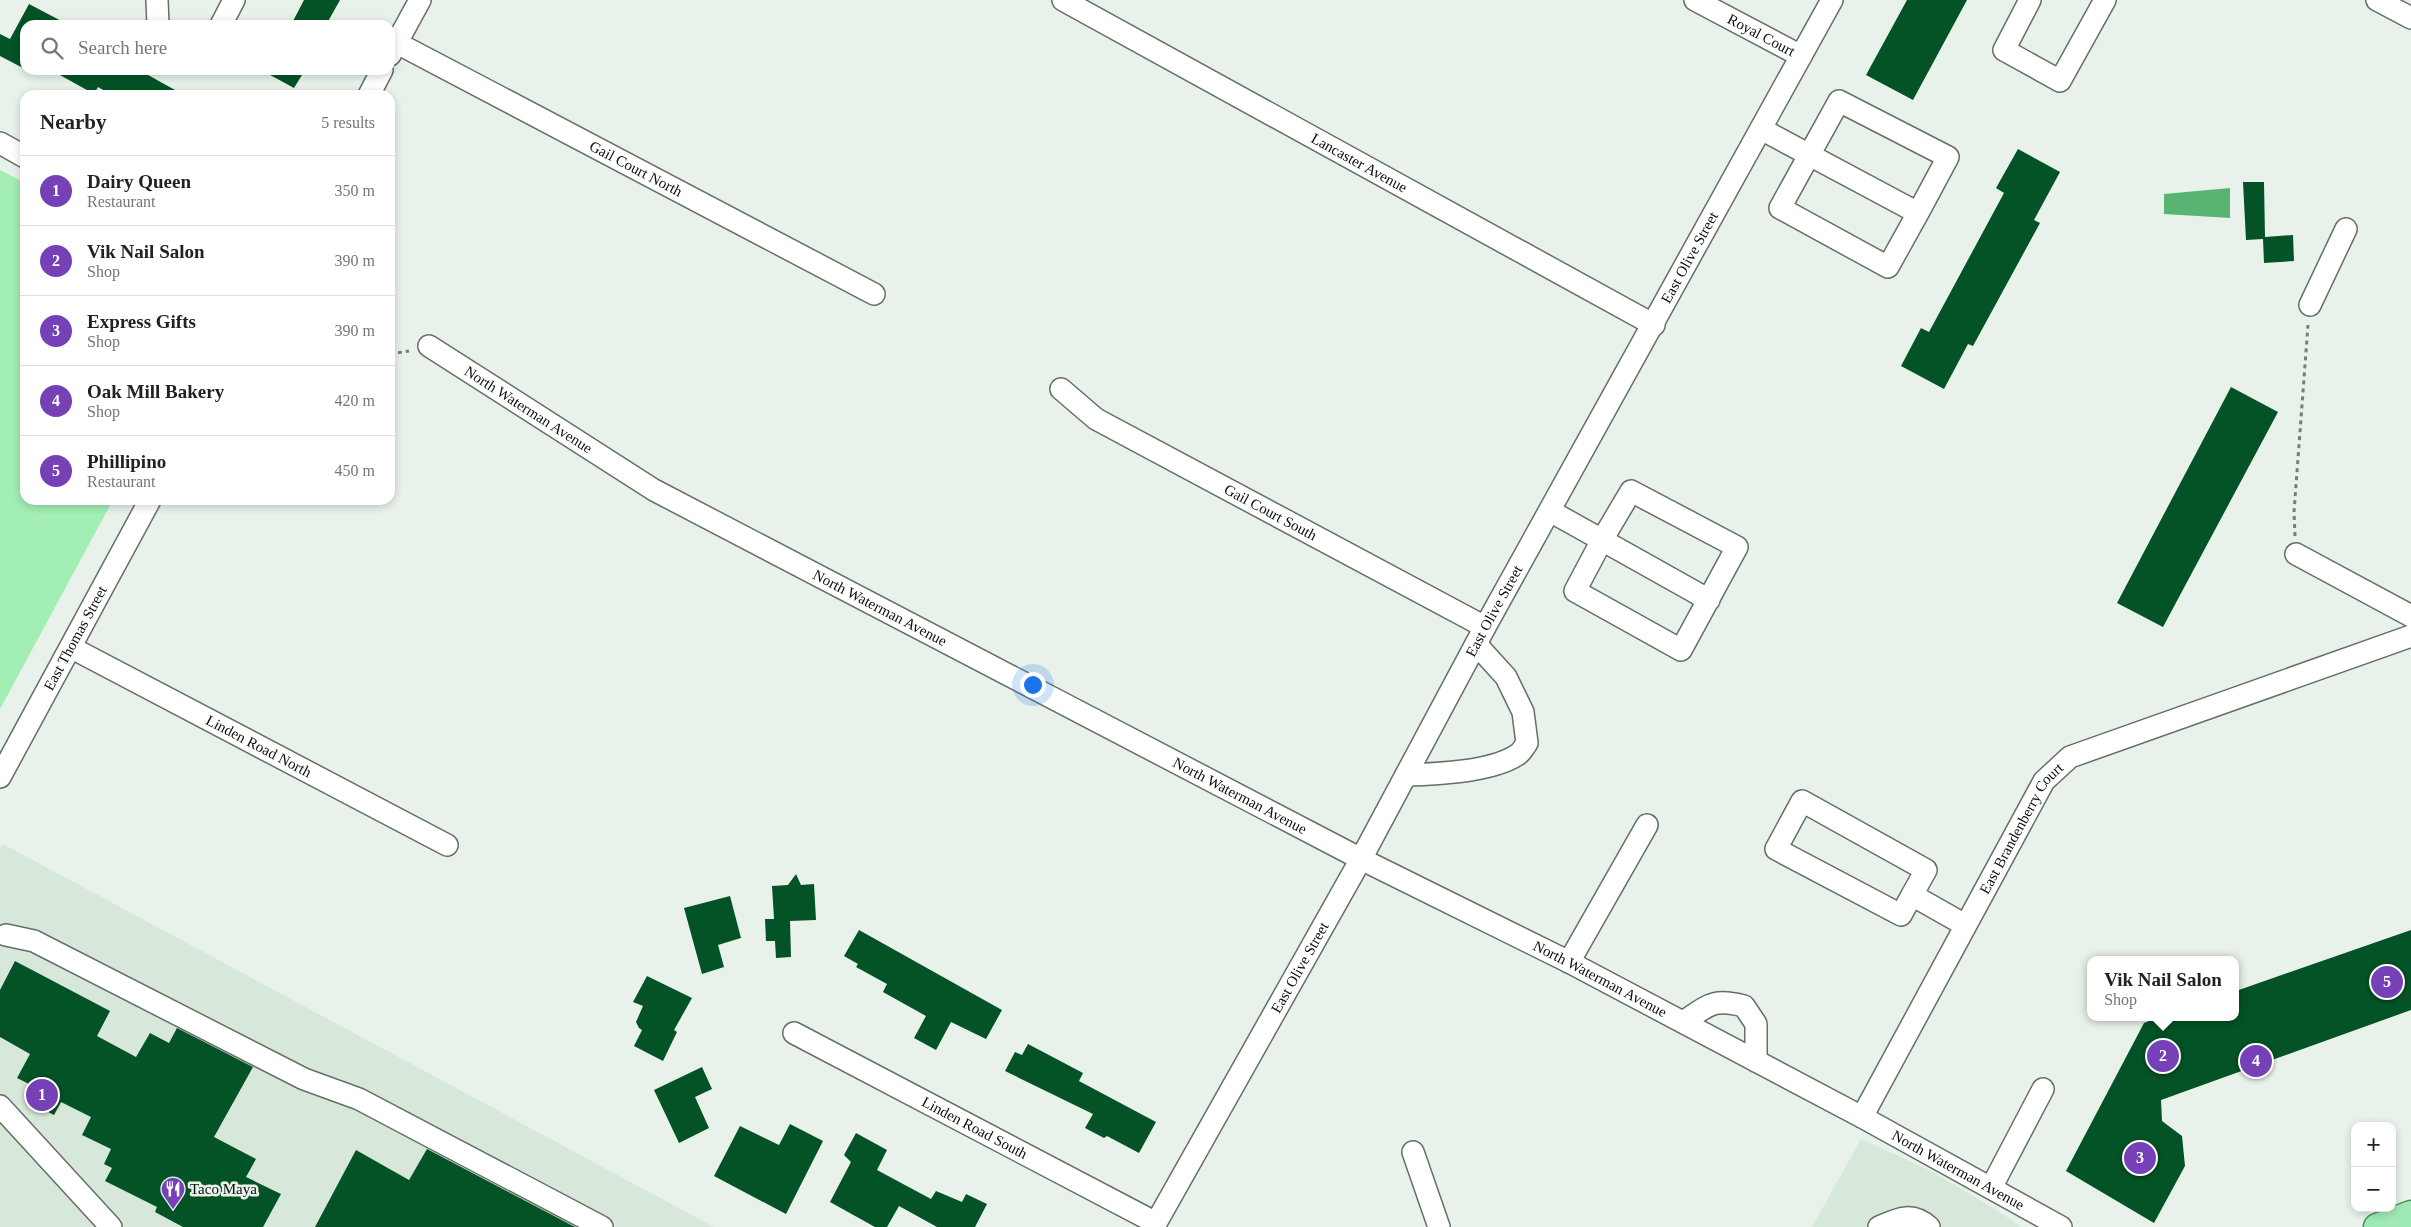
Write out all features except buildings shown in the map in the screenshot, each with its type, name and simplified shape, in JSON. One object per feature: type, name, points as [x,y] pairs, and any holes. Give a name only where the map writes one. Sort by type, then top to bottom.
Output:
[{"type":"main road","points":[[2377,1227],[2411,1214]]},
{"type":"street","points":[[157,0],[158,20]]},
{"type":"street","points":[[224,20],[234,0]]},
{"type":"street","points":[[395,47],[420,0]]},
{"type":"street","name":"Lancaster Avenue","points":[[1064,0],[1654,325]]},
{"type":"street","name":"Royal Court","points":[[1695,0],[1801,56]]},
{"type":"street","name":"East Olive Street","points":[[1156,1223],[1361,859],[1480,636],[1654,325],[1832,0]]},
{"type":"street","points":[[2030,0],[2004,50],[2060,81],[2105,0]]},
{"type":"street","points":[[2376,0],[2411,18]]},
{"type":"street","name":"Gail Court North","points":[[395,50],[874,294]]},
{"type":"street","points":[[371,90],[379,75]]},
{"type":"street","points":[[1839,101],[1948,157],[1918,213],[1888,267],[1780,208],[1808,154],[1839,101]]},
{"type":"street","points":[[1761,129],[1918,213]]},
{"type":"street","points":[[1,147],[20,155]]},
{"type":"street","points":[[2310,305],[2346,229]]},
{"type":"street","name":"North Waterman Avenue","points":[[429,346],[654,490],[1361,859],[1569,962],[1683,1022],[1991,1188],[2032,1221],[2061,1227]]},
{"type":"street","name":"Gail Court South","points":[[1061,389],[1096,419],[1480,636],[1506,677],[1523,712],[1527,743],[1518,755],[1492,764],[1450,774],[1406,775]]},
{"type":"street","points":[[1631,491],[1737,547],[1681,650],[1575,591],[1602,540],[1631,491]]},
{"type":"street","name":"East Thomas Street","points":[[0,777],[72,648],[147,505]]},
{"type":"street","points":[[1550,511],[1708,600]]},
{"type":"street","points":[[2296,554],[2411,616]]},
{"type":"street","name":"East Brandenberry Court","points":[[1862,1117],[2044,780],[2070,757],[2411,636]]},
{"type":"street","name":"Linden Road North","points":[[72,648],[447,845]]},
{"type":"street","points":[[1802,800],[1926,870],[1912,895],[1901,915],[1776,849],[1802,800]]},
{"type":"street","points":[[1569,962],[1647,825]]},
{"type":"street","points":[[1912,895],[1965,925]]},
{"type":"street","points":[[2,938],[34,942],[304,1079],[358,1098],[602,1227]]},
{"type":"street","points":[[1683,1022],[1706,1007],[1723,1001],[1744,1006],[1756,1024],[1756,1061]]},
{"type":"street","name":"Linden Road South","points":[[794,1033],[1156,1223]]},
{"type":"street","points":[[1991,1188],[2043,1089]]},
{"type":"street","points":[[0,1106],[111,1227]]},
{"type":"street","points":[[1413,1152],[1439,1227]]},
{"type":"street","points":[[1879,1227],[1903,1216],[1924,1222],[1929,1227]]},
{"type":"path","points":[[2296,554],[2294,512],[2310,305]]},
{"type":"shaded area","points":[[0,170],[20,180],[20,505],[110,505],[0,709]]},
{"type":"shaded area","points":[[2230,188],[2230,218],[2164,214],[2164,194]]},
{"type":"shaded area","points":[[3,844],[714,1227],[0,1227],[0,849]]},
{"type":"shaded area","points":[[1861,1139],[1927,1169],[1997,1210],[2021,1227],[1812,1227]]},
{"type":"place","name":"Phillipino","points":[[2387,982]]},
{"type":"place","name":"Vik Nail Salon","points":[[2163,1056]]},
{"type":"place","name":"Oak Mill Bakery","points":[[2256,1061]]},
{"type":"place","name":"Dairy Queen","points":[[42,1095]]},
{"type":"place","name":"Express Gifts","points":[[2140,1158]]},
{"type":"place","name":"Taco Maya","points":[[173,1210]]}]
